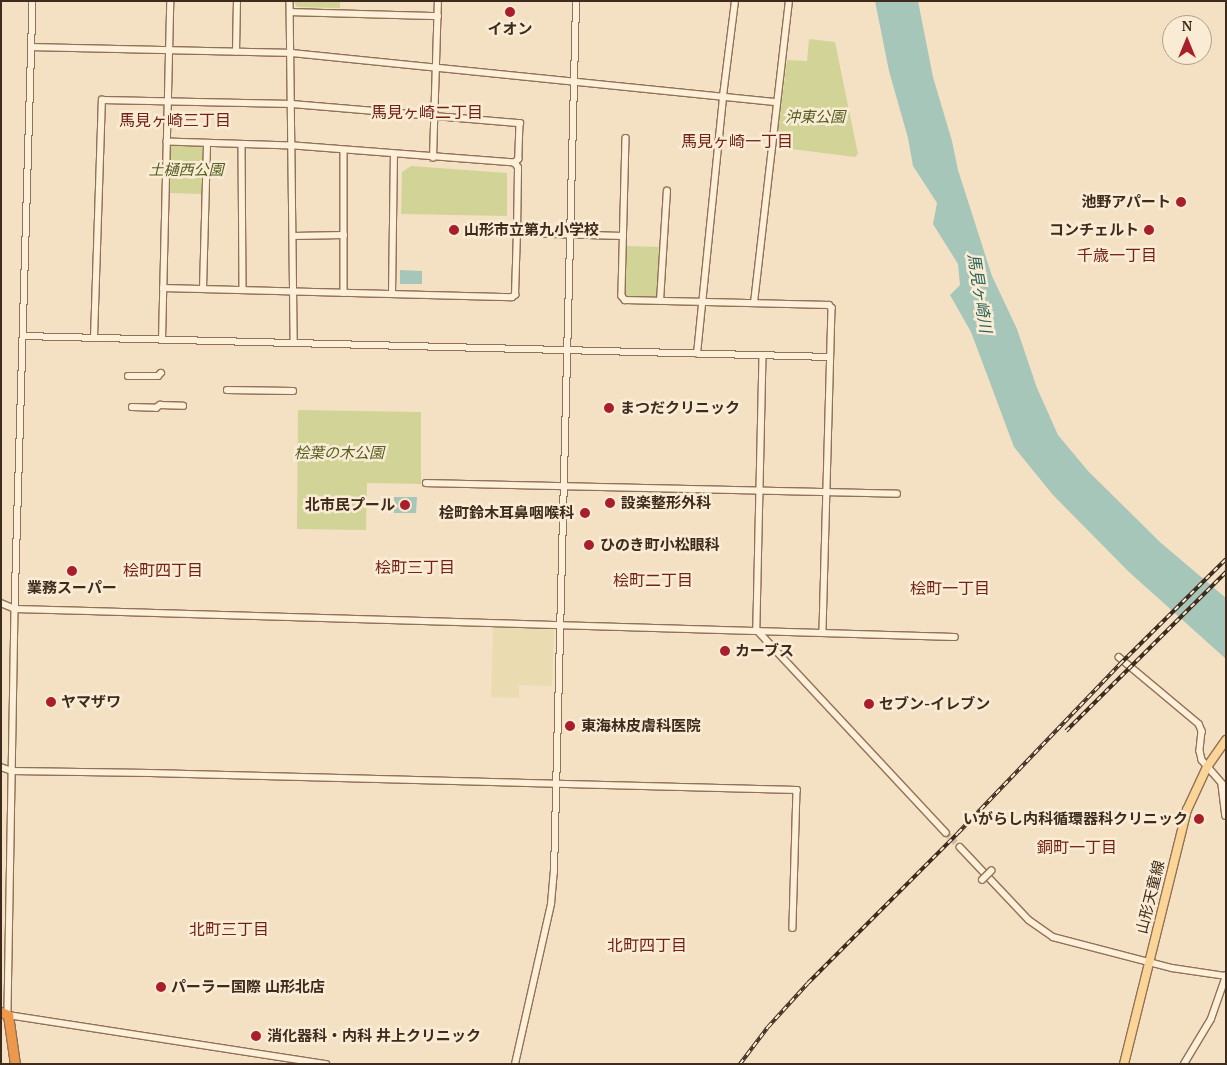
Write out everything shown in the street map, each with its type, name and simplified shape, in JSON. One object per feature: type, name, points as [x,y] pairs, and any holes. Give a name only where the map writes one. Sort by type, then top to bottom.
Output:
[{"type":"highway","points":[[5,1014],[15,1064]]},
{"type":"main road","name":"山形天童線","points":[[1124,1064],[1187,810],[1207,767],[1224,743]]},
{"type":"street","points":[[34,1],[15,609],[5,1014],[326,1064]]},
{"type":"street","points":[[162,340],[170,1]]},
{"type":"street","points":[[236,52],[237,1]]},
{"type":"street","points":[[290,1],[294,343]]},
{"type":"street","points":[[434,158],[438,1]]},
{"type":"street","points":[[515,1064],[551,904],[561,624],[576,1]]},
{"type":"street","points":[[697,354],[723,96],[735,1]]},
{"type":"street","points":[[754,303],[789,1]]},
{"type":"street","points":[[291,12],[438,16]]},
{"type":"street","points":[[32,47],[292,54],[777,102]]},
{"type":"street","points":[[94,338],[102,100],[292,104],[520,123],[519,159],[515,163]]},
{"type":"street","points":[[626,138],[622,296],[625,300],[830,305],[832,308],[823,632]]},
{"type":"street","points":[[167,142],[292,146],[515,163]]},
{"type":"street","points":[[203,289],[207,144]]},
{"type":"street","points":[[242,144],[243,290]]},
{"type":"street","points":[[344,150],[344,293]]},
{"type":"street","points":[[392,294],[394,155]]},
{"type":"street","points":[[163,288],[512,297],[515,295],[517,233],[518,168],[515,163]]},
{"type":"street","points":[[660,300],[668,191]]},
{"type":"street","points":[[517,233],[623,236]]},
{"type":"street","points":[[294,236],[344,235]]},
{"type":"street","points":[[24,336],[567,352],[830,357]]},
{"type":"street","points":[[763,356],[757,630],[946,833]]},
{"type":"street","points":[[128,376],[158,376],[161,373]]},
{"type":"street","points":[[227,390],[293,391]]},
{"type":"street","points":[[132,408],[156,408],[160,405],[183,406]]},
{"type":"street","points":[[426,483],[897,494]]},
{"type":"street","points":[[1,603],[15,609],[955,636]]},
{"type":"street","points":[[1119,657],[1199,724],[1202,738],[1200,751],[1207,767],[1224,785],[1226,816]]},
{"type":"street","points":[[1,767],[12,771],[797,790],[793,928]]},
{"type":"street","points":[[960,847],[1043,932],[1064,940],[1148,962],[1226,976],[1211,1019],[1184,1064]]},
{"type":"street","points":[[982,880],[991,871]]},
{"type":"shaded area","points":[[493,625],[554,627],[552,686],[519,685],[519,698],[491,697]]},
{"type":"green space","points":[[294,1],[340,1],[340,8],[297,7]]},
{"type":"green space","name":"沖東公園","points":[[809,39],[835,42],[858,154],[855,157],[776,147],[787,60],[807,61]]},
{"type":"green space","name":"土樋西公園","points":[[174,144],[204,144],[202,194],[169,193],[171,147]]},
{"type":"green space","points":[[411,166],[507,173],[507,216],[401,214],[402,172]]},
{"type":"green space","points":[[627,246],[660,247],[657,297],[625,296]]},
{"type":"green space","name":"桧葉の木公園","points":[[298,410],[421,412],[421,484],[367,483],[366,530],[297,529]]},
{"type":"water","name":"馬見ヶ崎川","points":[[875,1],[918,1],[933,77],[952,141],[958,170],[992,276],[1017,329],[1037,388],[1058,435],[1088,471],[1161,543],[1226,598],[1226,659],[1129,572],[1053,495],[1014,447],[971,332],[950,295],[960,285],[958,264],[933,224],[937,203],[913,166],[908,138],[889,71]]},
{"type":"water","points":[[400,270],[422,271],[422,284],[400,284]]},
{"type":"water","name":"北市民プール","points":[[394,497],[417,497],[416,513],[394,513]]},
{"type":"tunnel","points":[[946,833],[960,847]]},
{"type":"railway","points":[[740,1064],[768,1027],[808,983],[958,833],[1120,664],[1226,559]]},
{"type":"railway","points":[[1066,731],[1226,572]]},
{"type":"place","name":"イオン","points":[[510,12]]},
{"type":"place","name":"池野アパート","points":[[1181,202]]},
{"type":"place","name":"山形市立第九小学校","points":[[454,230]]},
{"type":"place","name":"コンチェルト","points":[[1149,230]]},
{"type":"place","name":"まつだクリニック","points":[[609,408]]},
{"type":"place","name":"設楽整形外科","points":[[610,503]]},
{"type":"place","name":"北市民プール","points":[[405,505]]},
{"type":"place","name":"桧町鈴木耳鼻咽喉科","points":[[585,513]]},
{"type":"place","name":"ひのき町小松眼科","points":[[589,545]]},
{"type":"place","name":"業務スーパー","points":[[72,571]]},
{"type":"place","name":"カーブス","points":[[725,651]]},
{"type":"place","name":"ヤマザワ","points":[[51,702]]},
{"type":"place","name":"セブン-イレブン","points":[[869,704]]},
{"type":"place","name":"東海林皮膚科医院","points":[[570,726]]},
{"type":"place","name":"いがらし内科循環器科クリニック","points":[[1199,819]]},
{"type":"place","name":"パーラー国際 山形北店","points":[[161,987]]},
{"type":"place","name":"消化器科・内科 井上クリニック","points":[[256,1036]]},
{"type":"district","name":"馬見ヶ崎二丁目","points":[[427,112]]},
{"type":"district","name":"馬見ヶ崎三丁目","points":[[175,120]]},
{"type":"district","name":"馬見ヶ崎一丁目","points":[[737,141]]},
{"type":"district","name":"千歳一丁目","points":[[1117,255]]},
{"type":"district","name":"桧町三丁目","points":[[415,567]]},
{"type":"district","name":"桧町四丁目","points":[[163,570]]},
{"type":"district","name":"桧町二丁目","points":[[653,580]]},
{"type":"district","name":"桧町一丁目","points":[[950,588]]},
{"type":"district","name":"銅町一丁目","points":[[1077,847]]},
{"type":"district","name":"北町三丁目","points":[[229,929]]},
{"type":"district","name":"北町四丁目","points":[[647,945]]}]
